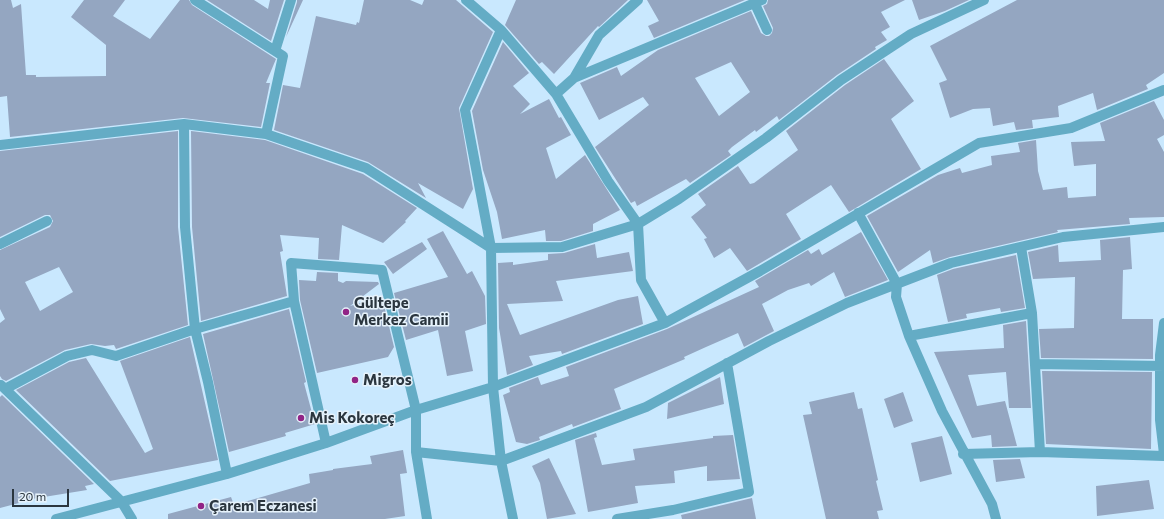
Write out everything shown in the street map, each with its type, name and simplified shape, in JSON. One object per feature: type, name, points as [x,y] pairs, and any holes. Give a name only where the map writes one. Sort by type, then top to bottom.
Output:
[{"type":"street","points":[[195,0],[283,56],[266,134]]},
{"type":"street","points":[[275,51],[292,0]]},
{"type":"street","points":[[466,0],[501,30],[556,94],[608,181],[638,224],[641,280],[665,323]]},
{"type":"street","points":[[556,94],[574,78],[599,35],[638,0]]},
{"type":"street","points":[[0,143],[184,124],[266,134],[366,168],[491,248],[562,248],[638,224],[679,199],[766,138],[841,80],[905,38],[984,0]]},
{"type":"street","points":[[574,78],[758,2],[767,30]]},
{"type":"street","points":[[501,30],[465,110],[491,248],[493,386],[501,461],[513,519]]},
{"type":"street","points":[[56,519],[227,474],[326,443],[416,410],[493,386],[665,323],[760,271],[979,143],[1071,128],[1164,90]]},
{"type":"street","points":[[184,124],[185,227],[195,329],[208,382],[227,474]]},
{"type":"street","points":[[858,213],[897,284],[896,297],[909,336],[942,411],[963,454],[992,504],[996,519]]},
{"type":"street","points":[[0,244],[47,221]]},
{"type":"street","points":[[416,452],[501,461],[646,407],[727,363],[847,303],[951,263],[1063,236],[1164,227]]},
{"type":"street","points":[[1021,247],[1032,313],[1040,452]]},
{"type":"street","points":[[326,443],[294,302],[291,263],[382,270],[416,410],[416,452],[426,519]]},
{"type":"street","points":[[132,519],[121,501],[2,387],[67,356],[92,350],[116,356],[195,329],[294,302]]},
{"type":"street","points":[[909,336],[1032,313]]},
{"type":"street","points":[[963,454],[1040,452],[1164,455],[1160,420],[1164,323]]},
{"type":"street","points":[[618,519],[674,515],[749,492],[727,363]]},
{"type":"street","points":[[1035,364],[1162,366]]},
{"type":"building","points":[[0,0],[11,0],[13,8],[21,4],[26,75],[36,75],[36,77],[106,76],[106,45],[71,17],[84,0],[125,0],[113,16],[150,39],[180,0],[189,0],[192,5],[276,59],[266,83],[270,83],[261,127],[183,118],[10,137],[7,96],[0,97]]},
{"type":"building","points":[[207,0],[254,0],[268,9],[270,0],[284,0],[271,41]]},
{"type":"building","points":[[297,0],[303,0],[286,37],[297,2]]},
{"type":"building","points":[[364,0],[410,0],[422,5],[424,0],[456,0],[493,32],[459,108],[473,189],[463,209],[418,183],[426,198],[368,162],[274,130],[283,85],[300,88],[316,16],[356,25],[357,22],[359,23]]},
{"type":"building","points":[[516,0],[628,0],[599,27],[598,26],[554,74],[542,62],[539,64],[505,25]]},
{"type":"building","points":[[647,0],[745,0],[654,38],[648,26],[659,21]]},
{"type":"building","points":[[768,0],[905,0],[881,12],[890,27],[881,32],[887,40],[875,47],[876,49],[837,75],[779,120],[777,116],[756,132],[755,130],[728,151],[731,155],[690,183],[686,179],[637,206],[635,201],[631,203],[595,147],[649,105],[643,97],[599,120],[580,83],[617,67],[621,76],[658,50],[751,11],[761,33],[769,36],[772,33],[773,28],[763,6],[767,4]],"holes":[[[731,62],[750,92],[719,116],[695,78]]]},
{"type":"building","points":[[912,0],[969,0],[945,11],[919,20]]},
{"type":"building","points":[[1017,0],[1164,0],[1164,73],[1146,85],[1148,89],[1097,110],[1093,93],[1058,106],[1059,117],[1032,120],[1033,128],[1016,130],[1014,122],[993,126],[990,108],[973,109],[950,118],[939,83],[947,80],[930,46]]},
{"type":"building","points":[[503,42],[529,73],[513,86],[530,104],[520,114],[549,99],[559,118],[561,117],[571,135],[546,148],[556,179],[585,155],[620,210],[593,224],[593,231],[561,241],[546,241],[545,230],[502,239],[497,212],[483,170],[472,111]]},
{"type":"building","points":[[884,59],[914,101],[891,119],[921,169],[849,212],[831,185],[786,214],[801,239],[747,271],[730,248],[714,258],[704,239],[707,238],[691,217],[706,205],[698,194],[738,166],[750,184],[754,183],[798,150],[786,131],[845,85]]},
{"type":"building","points":[[1154,101],[1164,120],[1164,135],[1157,139],[1164,152],[1164,217],[1129,218],[1130,224],[1057,230],[1058,232],[950,257],[933,263],[930,250],[898,272],[867,216],[938,175],[960,168],[962,173],[992,165],[991,156],[1020,152],[1018,143],[1036,140],[1038,171],[1043,190],[1067,187],[1068,198],[1096,196],[1096,164],[1074,166],[1071,142],[1105,141],[1100,123]]},
{"type":"building","points":[[178,131],[178,227],[188,325],[116,349],[114,345],[105,346],[91,344],[65,350],[6,381],[2,379],[0,376],[0,323],[5,319],[0,309],[0,250],[50,227],[53,221],[50,215],[45,215],[0,237],[0,151]],"holes":[[[59,267],[73,292],[40,311],[25,282]]]},
{"type":"building","points":[[191,131],[265,140],[363,174],[417,208],[405,221],[406,222],[383,243],[342,225],[339,260],[318,259],[319,238],[280,235],[283,251],[280,252],[287,296],[201,321],[192,227]]},
{"type":"building","points":[[443,231],[467,274],[472,271],[485,296],[486,324],[465,331],[473,371],[447,376],[438,330],[406,340],[394,293],[448,277],[427,239]]},
{"type":"building","points":[[861,232],[888,280],[845,297],[834,272],[811,286],[809,283],[788,290],[762,304],[774,331],[744,347],[738,333],[684,357],[685,359],[614,389],[621,409],[573,427],[572,424],[539,437],[540,440],[527,444],[516,442],[503,395],[510,392],[509,388],[538,377],[541,385],[569,376],[566,367],[667,329],[759,287],[755,281],[808,250],[811,254],[819,249],[822,255]]},
{"type":"building","points":[[1130,237],[1132,269],[1123,270],[1122,319],[1153,319],[1153,359],[1041,358],[1039,329],[1074,328],[1075,277],[1033,279],[1028,252],[1058,245],[1059,262],[1101,260],[1100,240]]},
{"type":"building","points":[[422,242],[427,249],[393,274],[384,262]]},
{"type":"building","points":[[595,244],[597,258],[629,252],[633,271],[556,281],[563,301],[507,304],[520,335],[618,300],[638,296],[643,324],[562,354],[561,351],[529,356],[533,365],[507,375],[499,328],[498,263],[513,262],[513,265],[548,260],[548,254],[564,253]]},
{"type":"building","points":[[1016,255],[1025,308],[1001,312],[1000,308],[966,314],[967,318],[948,322],[937,275],[953,269]]},
{"type":"building","name":"Gültepe Merkez Camii","points":[[317,272],[338,273],[338,281],[343,283],[346,281],[378,282],[379,284],[350,306],[382,297],[394,347],[388,357],[317,373],[300,300],[299,280],[316,281]]},
{"type":"building","points":[[289,309],[306,382],[304,383],[315,424],[285,433],[286,436],[229,452],[203,334]]},
{"type":"building","points":[[1026,321],[1031,408],[1009,408],[1006,372],[968,375],[977,406],[1005,401],[1017,446],[992,447],[991,435],[972,438],[934,352],[1004,348],[1003,325]]},
{"type":"building","points":[[190,337],[218,460],[110,481],[16,390],[69,362],[86,358],[145,453],[153,449],[120,361]]},
{"type":"building","points":[[1042,371],[1152,372],[1151,449],[1046,444]]},
{"type":"building","points":[[720,377],[724,404],[667,419],[668,403]]},
{"type":"building","points":[[854,392],[858,409],[862,408],[883,510],[877,511],[879,519],[826,519],[803,415],[812,414],[809,402]]},
{"type":"building","points":[[903,392],[913,421],[894,428],[884,399]]},
{"type":"building","points":[[2,395],[94,484],[85,486],[87,490],[19,501],[19,503],[0,508],[0,397]]},
{"type":"building","points":[[596,433],[597,437],[594,438],[602,465],[635,460],[633,449],[713,438],[713,436],[733,435],[740,479],[707,481],[707,466],[674,471],[675,483],[635,486],[638,503],[588,512],[575,440]]},
{"type":"building","points":[[942,436],[952,474],[920,482],[911,443]]},
{"type":"building","points":[[403,450],[407,473],[400,474],[405,516],[385,519],[168,519],[168,514],[231,497],[234,505],[310,483],[309,474],[372,464],[370,456]]},
{"type":"building","points":[[549,458],[576,514],[547,519],[540,483],[532,466]]},
{"type":"building","points":[[1020,459],[1025,478],[996,482],[993,460]]},
{"type":"building","points":[[1149,480],[1154,509],[1097,516],[1096,486]]},
{"type":"building","points":[[752,498],[756,519],[682,519],[681,515]]},
{"type":"place","name":"Gültepe Merkez Camii","points":[[346,312]]},
{"type":"place","name":"Migros","points":[[355,380]]},
{"type":"place","name":"Mis Kokoreç","points":[[301,418]]},
{"type":"place","name":"Çarem Eczanesi","points":[[201,506]]}]
